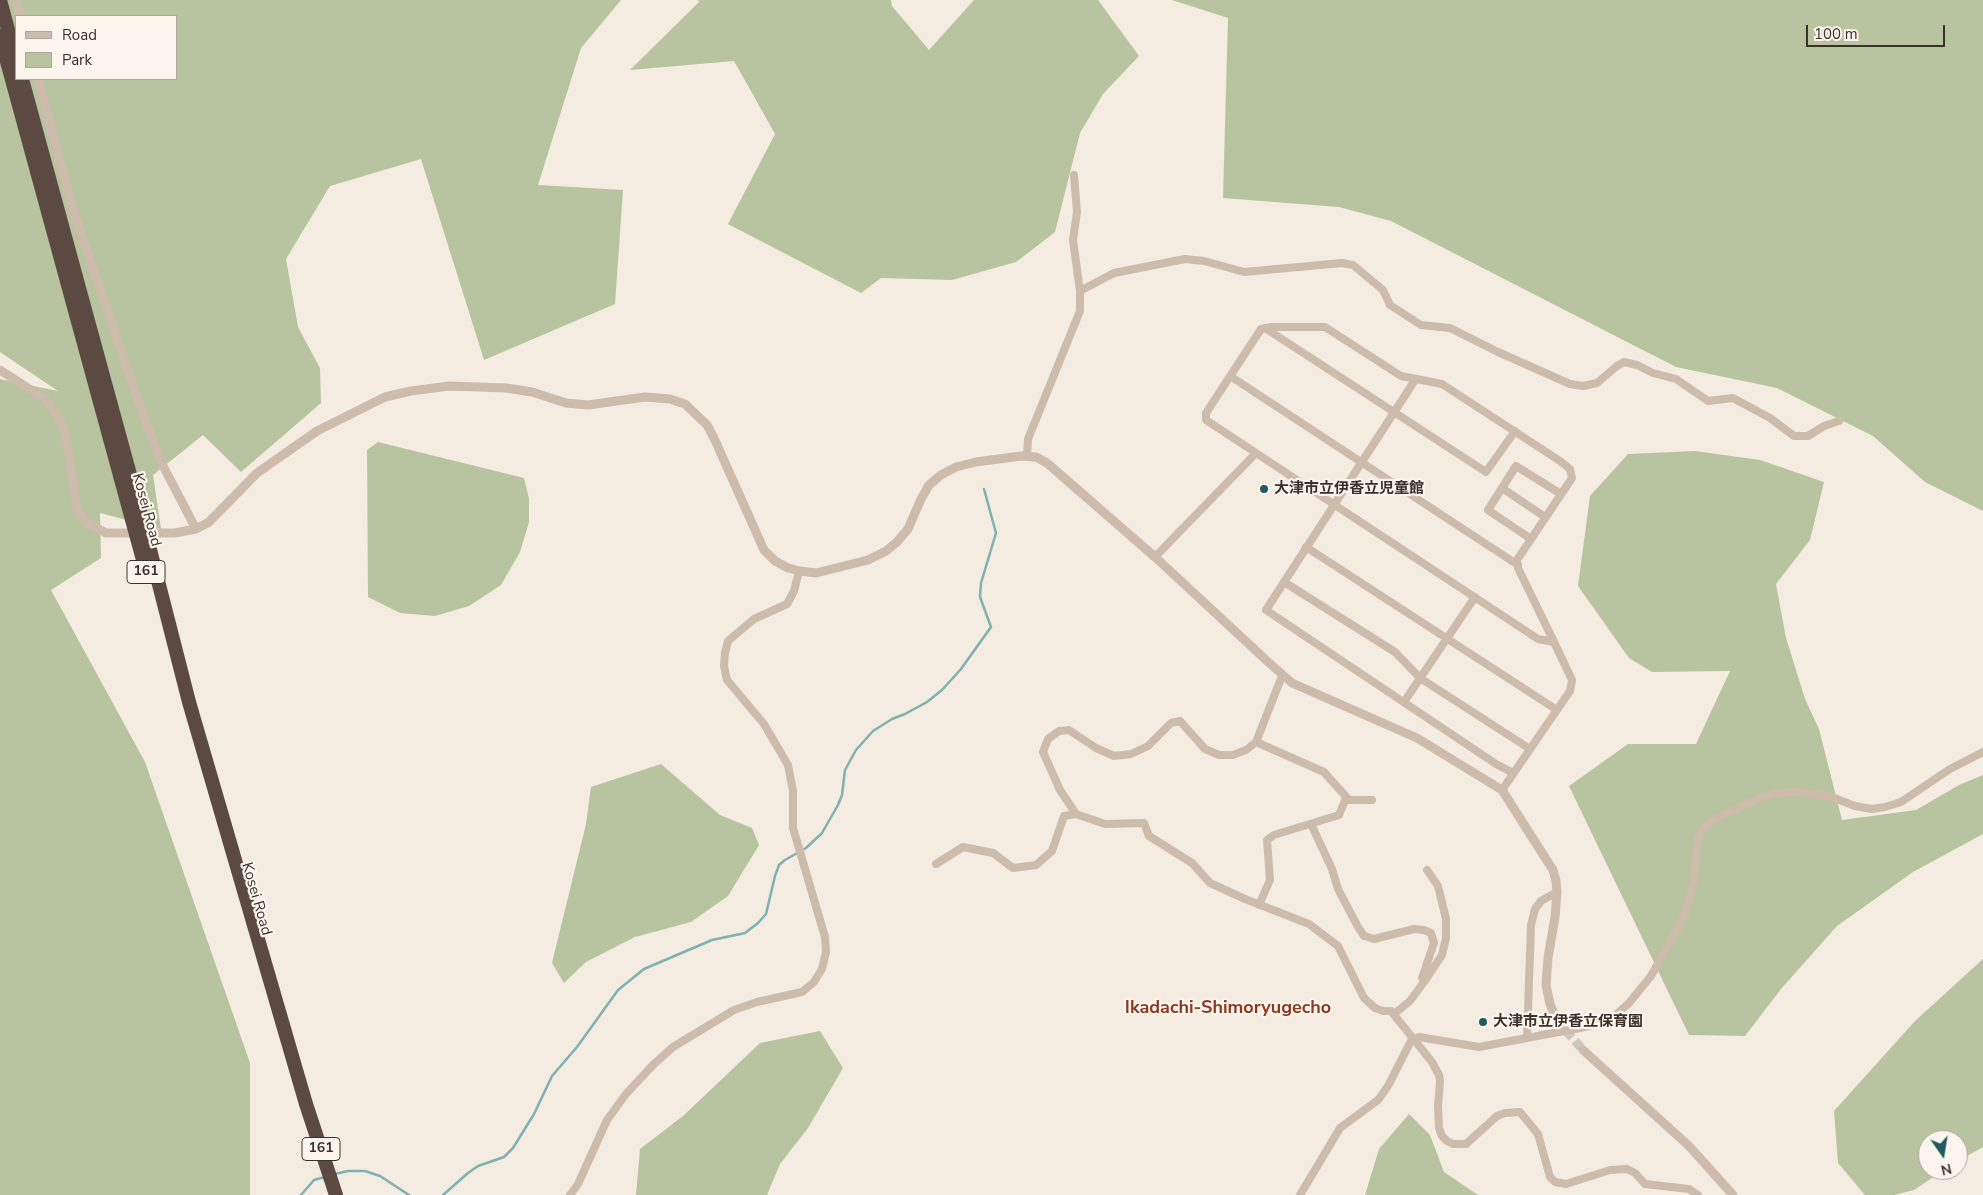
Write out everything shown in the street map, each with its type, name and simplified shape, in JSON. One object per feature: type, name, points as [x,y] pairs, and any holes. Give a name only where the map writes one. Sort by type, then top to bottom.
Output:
[{"type":"highway","points":[[0,0],[15,55]]},
{"type":"highway","name":"Kosei Road","points":[[0,36],[183,706],[250,941],[289,1060],[306,1104]]},
{"type":"highway","name":"Kosei Road","points":[[22,80],[141,512],[189,702],[306,1104],[336,1195]]},
{"type":"street","points":[[16,0],[21,15]]},
{"type":"street","points":[[38,80],[75,216],[138,400],[160,462],[196,529]]},
{"type":"street","points":[[1027,456],[1028,439],[1080,310],[1080,291],[1073,240],[1077,212],[1074,175]]},
{"type":"street","points":[[1080,291],[1114,273],[1185,259],[1204,261],[1244,272],[1342,263],[1353,265],[1383,290],[1390,305],[1421,324],[1450,328],[1570,384],[1583,386],[1597,382],[1624,362],[1676,379],[1708,400],[1733,398],[1770,418],[1794,436],[1808,436],[1824,426],[1839,421]]},
{"type":"street","points":[[1502,790],[1570,691],[1572,680],[1517,560],[1572,478],[1570,470],[1560,461],[1442,384],[1400,376],[1325,327],[1261,329],[1206,413],[1206,420],[1538,639],[1554,642]]},
{"type":"street","points":[[1265,328],[1486,472],[1514,431]]},
{"type":"street","points":[[0,370],[45,399],[55,412],[63,426],[67,443],[77,509],[87,523],[106,533],[175,533],[196,529],[209,522],[257,473],[317,431],[385,397],[411,391],[449,386],[506,388],[532,392],[566,403],[588,405],[645,397],[670,399],[686,404],[707,424],[764,550],[775,561],[788,568],[816,573],[868,560],[886,551],[898,542],[908,529],[929,486],[941,474],[956,467],[976,462],[1027,456],[1036,457],[1047,463],[1155,557],[1282,676],[1306,690],[1417,738],[1502,790],[1553,870],[1557,892],[1546,985],[1550,1004],[1557,1021]]},
{"type":"street","points":[[1230,376],[1518,564]]},
{"type":"street","points":[[1415,380],[1266,610],[1514,773]]},
{"type":"street","points":[[1155,557],[1256,453]]},
{"type":"street","points":[[1531,539],[1488,510],[1516,466],[1561,494]]},
{"type":"street","points":[[1502,488],[1545,518]]},
{"type":"street","points":[[1306,547],[1557,710]]},
{"type":"street","points":[[570,1195],[578,1184],[607,1120],[626,1094],[653,1065],[674,1047],[734,1010],[757,1002],[784,998],[802,992],[814,982],[822,969],[826,952],[825,937],[794,828],[793,791],[788,765],[764,724],[727,680],[724,666],[728,641],[754,619],[787,604],[794,591],[798,575]]},
{"type":"street","points":[[1284,582],[1395,652],[1420,678],[1530,749]]},
{"type":"street","points":[[1404,702],[1475,597]]},
{"type":"street","points":[[1076,814],[1060,790],[1043,752],[1048,739],[1059,731],[1069,730],[1096,748],[1114,756],[1131,754],[1148,746],[1170,723],[1180,721],[1205,749],[1219,755],[1233,755],[1246,750],[1256,742],[1282,676]]},
{"type":"street","points":[[1256,742],[1324,772],[1349,800],[1372,800]]},
{"type":"street","points":[[1300,1195],[1340,1128],[1378,1100],[1388,1086],[1412,1039],[1419,1037],[1479,1047],[1600,1024],[1615,1016],[1629,1003],[1651,976],[1685,915],[1694,881],[1698,837],[1705,826],[1717,818],[1757,798],[1776,793],[1795,792],[1829,796],[1855,806],[1872,809],[1885,807],[1901,802],[1950,769],[1983,752]]},
{"type":"street","points":[[1259,905],[1270,880],[1267,840],[1274,835],[1339,816],[1346,798]]},
{"type":"street","points":[[936,864],[963,847],[993,853],[1013,868],[1036,866],[1052,851],[1064,816],[1076,814],[1105,824],[1144,823],[1150,836],[1192,863],[1210,883],[1259,905],[1309,924],[1338,946],[1364,998],[1375,1008],[1391,1011],[1432,1062],[1439,1075],[1439,1123],[1442,1136],[1447,1141],[1453,1144],[1466,1144],[1497,1116],[1504,1112],[1520,1112],[1538,1134],[1550,1177],[1555,1182],[1566,1184],[1610,1170],[1627,1169],[1635,1173],[1645,1184],[1689,1190],[1698,1195]]},
{"type":"street","points":[[1311,824],[1332,869],[1338,889],[1364,936],[1374,939],[1414,929],[1424,930],[1431,934],[1434,943],[1422,978],[1424,982]]},
{"type":"street","points":[[1394,1014],[1410,1001],[1424,982],[1442,955],[1446,938],[1446,919],[1438,886],[1427,870]]},
{"type":"street","points":[[1527,1038],[1533,917],[1535,909],[1541,901],[1557,892]]},
{"type":"street","points":[[1583,1050],[1689,1146],[1733,1195]]},
{"type":"green space","points":[[0,0],[621,0],[581,48],[538,185],[623,190],[615,304],[484,360],[421,159],[330,186],[286,259],[298,327],[320,368],[321,403],[241,472],[203,435],[153,475],[161,529],[100,513],[101,558],[51,590],[145,762],[250,1063],[250,1195],[0,1195],[0,379],[58,391],[0,352]]},
{"type":"green space","points":[[698,0],[891,0],[892,6],[929,50],[974,0],[1098,0],[1139,56],[1103,94],[1080,133],[1055,232],[1016,262],[952,280],[881,278],[861,293],[728,224],[775,134],[734,61],[630,70],[699,2]]},
{"type":"green space","points":[[1172,0],[1983,0],[1983,511],[1925,482],[1873,436],[1777,388],[1676,367],[1391,221],[1339,207],[1223,198],[1228,18]]},
{"type":"green space","points":[[378,442],[524,478],[529,499],[529,522],[520,552],[501,585],[469,606],[435,616],[400,613],[368,597],[367,450]]},
{"type":"green space","points":[[1695,451],[1760,460],[1824,482],[1810,540],[1776,584],[1786,638],[1805,699],[1819,729],[1842,820],[1916,810],[1959,785],[1983,775],[1983,834],[1913,872],[1837,926],[1781,989],[1745,1036],[1689,1035],[1569,786],[1628,744],[1696,744],[1730,671],[1652,672],[1629,658],[1578,586],[1590,496],[1628,454]]},
{"type":"green space","points":[[661,764],[720,815],[752,828],[759,845],[728,896],[691,922],[635,937],[586,962],[564,983],[552,963],[586,824],[591,787]]},
{"type":"green space","points":[[1983,959],[1983,1147],[1968,1155],[1968,1130],[1918,1130],[1918,1180],[1929,1180],[1914,1190],[1894,1195],[1865,1195],[1838,1163],[1834,1111],[1915,1021]]},
{"type":"green space","points":[[820,1031],[843,1068],[808,1128],[780,1164],[767,1195],[636,1195],[640,1149],[683,1116],[760,1043]]},
{"type":"green space","points":[[1409,1114],[1430,1135],[1444,1172],[1478,1195],[1365,1195],[1379,1149]]},
{"type":"waterway","points":[[443,1195],[478,1166],[504,1157],[513,1148],[534,1114],[552,1076],[577,1047],[618,990],[644,969],[712,940],[745,933],[758,923],[766,914],[779,865],[806,848],[822,833],[838,805],[842,795],[845,770],[856,750],[873,731],[892,719],[927,702],[942,690],[961,669],[991,627],[980,597],[981,583],[996,533],[984,489]]},
{"type":"waterway","points":[[335,1174],[348,1171],[365,1171],[380,1176],[409,1195]]},
{"type":"waterway","points":[[301,1195],[314,1180],[325,1177]]},
{"type":"tunnel","points":[[1557,1021],[1583,1050]]},
{"type":"place","name":"大津市立伊香立児童館","points":[[1264,489]]},
{"type":"place","name":"大津市立伊香立保育園","points":[[1483,1022]]},
{"type":"district","name":"Ikadachi-Shimoryugecho","points":[[1228,1009]]}]
